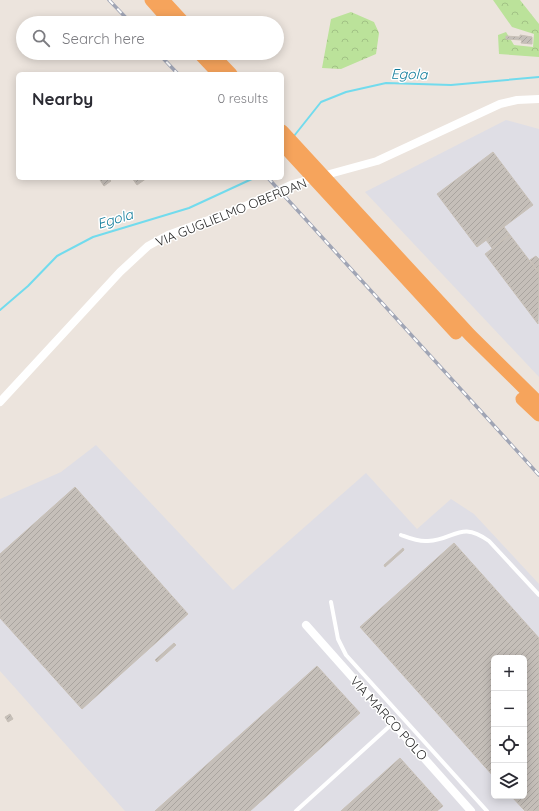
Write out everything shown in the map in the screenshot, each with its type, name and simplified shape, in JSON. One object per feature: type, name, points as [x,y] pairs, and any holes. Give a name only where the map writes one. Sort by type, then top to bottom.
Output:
[{"type":"highway","points":[[151,0],[166,16]]},
{"type":"highway","points":[[163,0],[178,16]]},
{"type":"highway","points":[[205,60],[216,72]]},
{"type":"highway","points":[[218,60],[229,72]]},
{"type":"highway","points":[[284,133],[337,197],[464,342],[539,414]]},
{"type":"highway","points":[[284,146],[337,197],[470,335],[539,403]]},
{"type":"street","name":"VIA GUGLIELMO OBERDAN","points":[[0,402],[120,272],[148,246],[168,235],[241,208],[293,184],[377,161],[500,104],[517,100],[539,99]]},
{"type":"street","name":"VIA MARCO POLO","points":[[306,625],[471,811]]},
{"type":"lane","points":[[401,535],[419,541],[429,541],[463,531],[470,531],[481,535],[489,541],[539,595]]},
{"type":"lane","points":[[331,602],[338,639],[346,655],[487,811]]},
{"type":"lane","points":[[296,811],[393,722]]},
{"type":"shaded area","points":[[506,120],[539,129],[539,377],[365,192]]},
{"type":"shaded area","points":[[96,445],[233,590],[366,473],[417,529],[451,499],[474,514],[539,584],[539,811],[125,811],[0,671],[0,499],[61,472]]},
{"type":"green space","points":[[493,0],[520,0],[539,24],[539,57],[499,54],[498,35],[506,32],[514,45],[533,47],[534,34],[512,27]]},
{"type":"green space","points":[[351,12],[374,22],[379,33],[376,54],[341,69],[322,68],[331,19]]},
{"type":"building","points":[[520,35],[532,37],[532,44],[521,43],[522,40],[506,39],[506,36],[520,37]]},
{"type":"building","points":[[493,152],[533,205],[477,247],[437,194]]},
{"type":"building","points":[[100,180],[111,181],[104,186]]},
{"type":"building","points":[[133,180],[144,180],[137,185]]},
{"type":"building","points":[[504,227],[510,235],[492,248],[486,240]]},
{"type":"building","points":[[510,235],[539,273],[538,324],[485,254]]},
{"type":"building","points":[[536,256],[539,259],[539,273],[530,260]]},
{"type":"building","points":[[75,487],[188,614],[82,709],[0,618],[0,554]]},
{"type":"building","points":[[454,543],[539,638],[539,811],[525,811],[514,799],[527,799],[527,655],[491,655],[491,774],[360,627]]},
{"type":"building","points":[[403,548],[404,550],[385,567],[384,565]]},
{"type":"building","points":[[174,643],[176,645],[157,662],[155,660]]},
{"type":"building","points":[[317,666],[360,713],[250,811],[155,811]]},
{"type":"building","points":[[10,714],[13,719],[8,722],[5,717]]},
{"type":"building","points":[[400,758],[443,806],[437,811],[341,811]]},
{"type":"waterway","name":"Egola","points":[[294,136],[321,102],[346,92],[386,83],[451,85],[539,77]]},
{"type":"waterway","name":"Egola","points":[[0,310],[28,286],[57,256],[93,237],[189,208],[250,180]]},
{"type":"railway","points":[[109,0],[124,16]]},
{"type":"railway","points":[[165,60],[176,72]]},
{"type":"railway","points":[[270,180],[539,475]]}]
